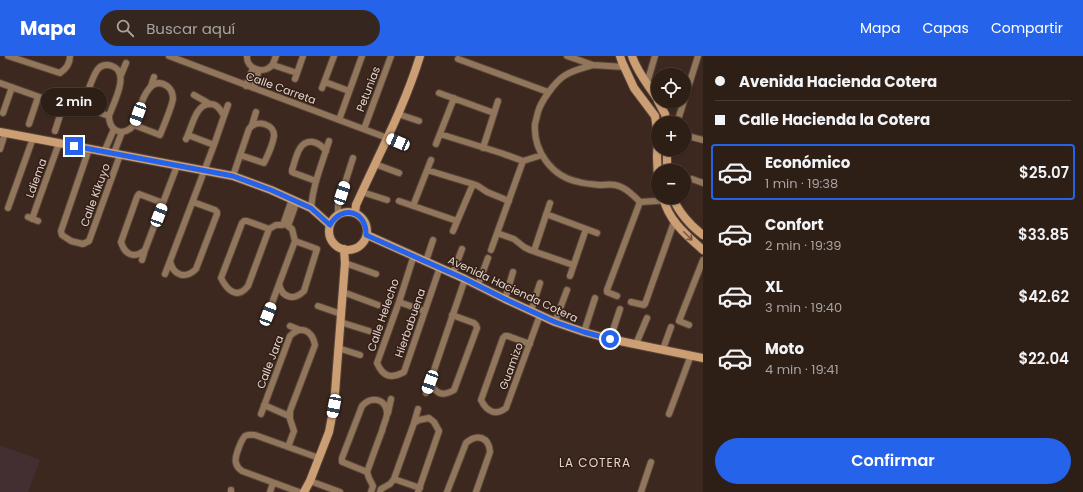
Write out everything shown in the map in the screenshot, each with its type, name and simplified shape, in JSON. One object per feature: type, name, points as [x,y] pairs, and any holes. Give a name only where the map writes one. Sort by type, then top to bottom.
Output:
[{"type":"street","points":[[8,56],[22,58],[60,73],[66,70],[70,56]]},
{"type":"street","name":"Calle Carreta","points":[[169,56],[398,142]]},
{"type":"street","points":[[247,56],[249,64],[256,69],[265,69],[273,65],[276,56]]},
{"type":"street","points":[[273,65],[296,76],[303,56]]},
{"type":"street","points":[[334,56],[323,85],[348,91]]},
{"type":"street","points":[[339,120],[348,91],[362,56]]},
{"type":"street","name":"Petunias","points":[[364,129],[391,56]]},
{"type":"street","points":[[355,213],[356,205],[398,114],[416,71],[420,56]]},
{"type":"street","points":[[567,56],[593,66]]},
{"type":"street","points":[[620,56],[634,88],[655,116]]},
{"type":"street","points":[[632,56],[640,75],[651,90]]},
{"type":"street","points":[[647,83],[655,56]]},
{"type":"street","points":[[679,116],[698,56]]},
{"type":"street","points":[[458,59],[548,92]]},
{"type":"street","points":[[126,63],[121,75],[121,84],[109,116],[110,125],[118,130],[127,131],[134,125],[146,92],[151,86],[154,77]]},
{"type":"street","points":[[80,113],[95,74],[100,67],[104,65],[113,66],[120,71],[121,75]]},
{"type":"street","points":[[624,67],[593,66],[576,70],[564,76],[548,92],[539,108],[535,124],[537,141],[542,155],[552,168],[564,177],[578,182],[599,185],[614,185],[625,189],[640,202],[651,201]]},
{"type":"street","points":[[250,87],[256,69]]},
{"type":"street","points":[[0,83],[62,106],[55,131]]},
{"type":"street","points":[[134,125],[160,135],[172,102],[172,94],[168,86],[164,84],[155,84],[151,86]]},
{"type":"street","points":[[3,113],[12,87]]},
{"type":"street","points":[[439,93],[494,113]]},
{"type":"street","points":[[194,95],[220,108],[224,116]]},
{"type":"street","points":[[29,124],[38,97]]},
{"type":"street","points":[[436,144],[454,98]]},
{"type":"street","points":[[483,148],[498,101]]},
{"type":"street","points":[[212,104],[203,105],[198,110],[187,137],[214,145]]},
{"type":"street","points":[[165,274],[228,105]]},
{"type":"street","points":[[83,106],[109,116]]},
{"type":"street","points":[[233,176],[256,112]]},
{"type":"street","points":[[398,114],[419,121]]},
{"type":"street","points":[[240,155],[264,163],[274,136],[274,132],[269,126],[263,123],[252,125]]},
{"type":"street","points":[[104,152],[118,130]]},
{"type":"street","points":[[117,154],[118,130]]},
{"type":"street","points":[[0,149],[3,132],[233,176],[271,190],[311,208],[330,225]]},
{"type":"street","points":[[440,134],[523,161],[542,155]]},
{"type":"street","points":[[691,137],[703,140]]},
{"type":"street","points":[[7,208],[33,138]]},
{"type":"street","points":[[311,208],[312,195],[329,141]]},
{"type":"street","points":[[316,181],[294,173],[292,170],[300,147],[304,143],[315,142],[324,147],[326,151]]},
{"type":"street","name":"Ldiema","points":[[33,219],[59,143]]},
{"type":"street","name":"Calle Kikuyo","points":[[89,149],[61,230],[62,235],[71,241],[83,244],[89,241],[117,154]]},
{"type":"street","points":[[338,215],[338,205],[353,158]]},
{"type":"street","points":[[413,206],[431,160]]},
{"type":"street","points":[[491,250],[523,161]]},
{"type":"street","points":[[375,164],[399,173]]},
{"type":"street","points":[[142,260],[177,166]]},
{"type":"street","points":[[427,170],[473,184],[487,192],[509,201]]},
{"type":"street","points":[[691,179],[703,183]]},
{"type":"street","points":[[453,231],[473,184]]},
{"type":"street","points":[[362,192],[387,200]]},
{"type":"street","points":[[145,250],[141,254],[131,255],[126,252],[121,242],[137,197],[139,194],[163,203]]},
{"type":"street","points":[[269,229],[247,221],[242,223],[221,278],[224,285],[232,292],[237,293],[244,291],[248,286],[269,229],[276,225],[283,225],[294,200]]},
{"type":"street","points":[[268,314],[295,241],[292,229],[288,226],[294,200]]},
{"type":"street","points":[[399,201],[457,221]]},
{"type":"street","points":[[170,261],[172,268],[180,275],[185,276],[192,274],[196,269],[217,212],[193,202]]},
{"type":"street","points":[[617,296],[607,292],[640,202]]},
{"type":"street","points":[[534,251],[550,203]]},
{"type":"street","points":[[665,204],[674,222],[703,250]]},
{"type":"street","points":[[676,204],[693,228],[703,236]]},
{"type":"street","points":[[349,212],[355,213],[365,222],[367,228],[366,235],[361,245],[356,248],[344,249],[339,247],[332,240],[330,235],[330,225],[338,215],[349,212]]},
{"type":"street","points":[[546,214],[597,233]]},
{"type":"street","points":[[631,302],[644,305],[674,222]]},
{"type":"street","points":[[570,276],[586,229]]},
{"type":"street","points":[[497,233],[514,239],[524,247],[573,265]]},
{"type":"street","name":"Avenida Hacienda Cotera","points":[[366,235],[414,255],[555,322],[610,339],[703,358]]},
{"type":"street","points":[[426,261],[433,240]]},
{"type":"street","points":[[280,284],[280,289],[288,297],[293,298],[300,296],[304,291],[317,249],[295,241]]},
{"type":"street","points":[[304,492],[319,458],[328,432],[334,406],[345,263],[344,249]]},
{"type":"street","points":[[453,273],[462,249]]},
{"type":"street","name":"Calle Helecho","points":[[390,376],[380,370],[377,363],[414,255]]},
{"type":"street","points":[[478,285],[488,258]]},
{"type":"street","points":[[689,325],[679,321],[703,260]]},
{"type":"street","points":[[345,263],[376,274]]},
{"type":"street","name":"Hierbabuena","points":[[390,376],[399,375],[404,372],[440,267]]},
{"type":"street","points":[[505,299],[513,272]]},
{"type":"street","points":[[426,393],[465,279]]},
{"type":"street","points":[[531,311],[540,283]]},
{"type":"street","points":[[555,322],[567,290]]},
{"type":"street","points":[[343,292],[378,305]]},
{"type":"street","points":[[584,332],[595,298]]},
{"type":"street","points":[[399,302],[424,311]]},
{"type":"street","points":[[318,306],[369,332]]},
{"type":"street","points":[[610,339],[620,309]]},
{"type":"street","points":[[430,382],[435,391],[439,393],[448,394],[454,390],[477,328],[474,323],[452,315]]},
{"type":"street","name":"Guamizo","points":[[530,344],[505,336],[482,400],[486,408],[497,412],[506,408],[530,344],[540,315]]},
{"type":"street","points":[[636,344],[647,318]]},
{"type":"street","points":[[288,447],[294,431],[290,420],[290,411],[315,345],[311,334],[290,326]]},
{"type":"street","points":[[663,349],[671,327]]},
{"type":"street","name":"Calle Jara","points":[[290,416],[264,405],[290,336],[294,332],[300,330]]},
{"type":"street","points":[[338,348],[360,355]]},
{"type":"street","points":[[669,414],[691,355]]},
{"type":"street","points":[[371,492],[373,486],[367,472],[392,399]]},
{"type":"street","points":[[367,472],[342,462],[342,458],[362,406],[366,401],[379,400],[384,404],[387,415]]},
{"type":"street","points":[[261,414],[264,405]]},
{"type":"street","points":[[380,492],[381,489],[390,484],[394,479],[418,408]]},
{"type":"street","points":[[394,479],[419,490],[439,431],[434,422],[429,418],[414,422]]},
{"type":"street","points":[[299,492],[242,471],[238,468],[235,459],[245,436],[249,434],[255,435],[319,458]]},
{"type":"street","points":[[447,492],[466,443],[475,437],[482,438],[490,447],[490,452],[476,492]]},
{"type":"street","points":[[641,492],[652,462]]},
{"type":"street","points":[[310,481],[340,492]]},
{"type":"street","points":[[270,492],[274,483]]},
{"type":"shaded area","points":[[0,445],[40,460],[28,492],[0,492]]},
{"type":"district","name":"LA COTERA","points":[[595,463]]},
{"type":"route","points":[[74,146],[233,176],[271,190],[311,208],[330,225],[338,215],[349,212],[355,213],[365,222],[367,228],[366,235],[414,255],[555,322],[610,339]]}]
